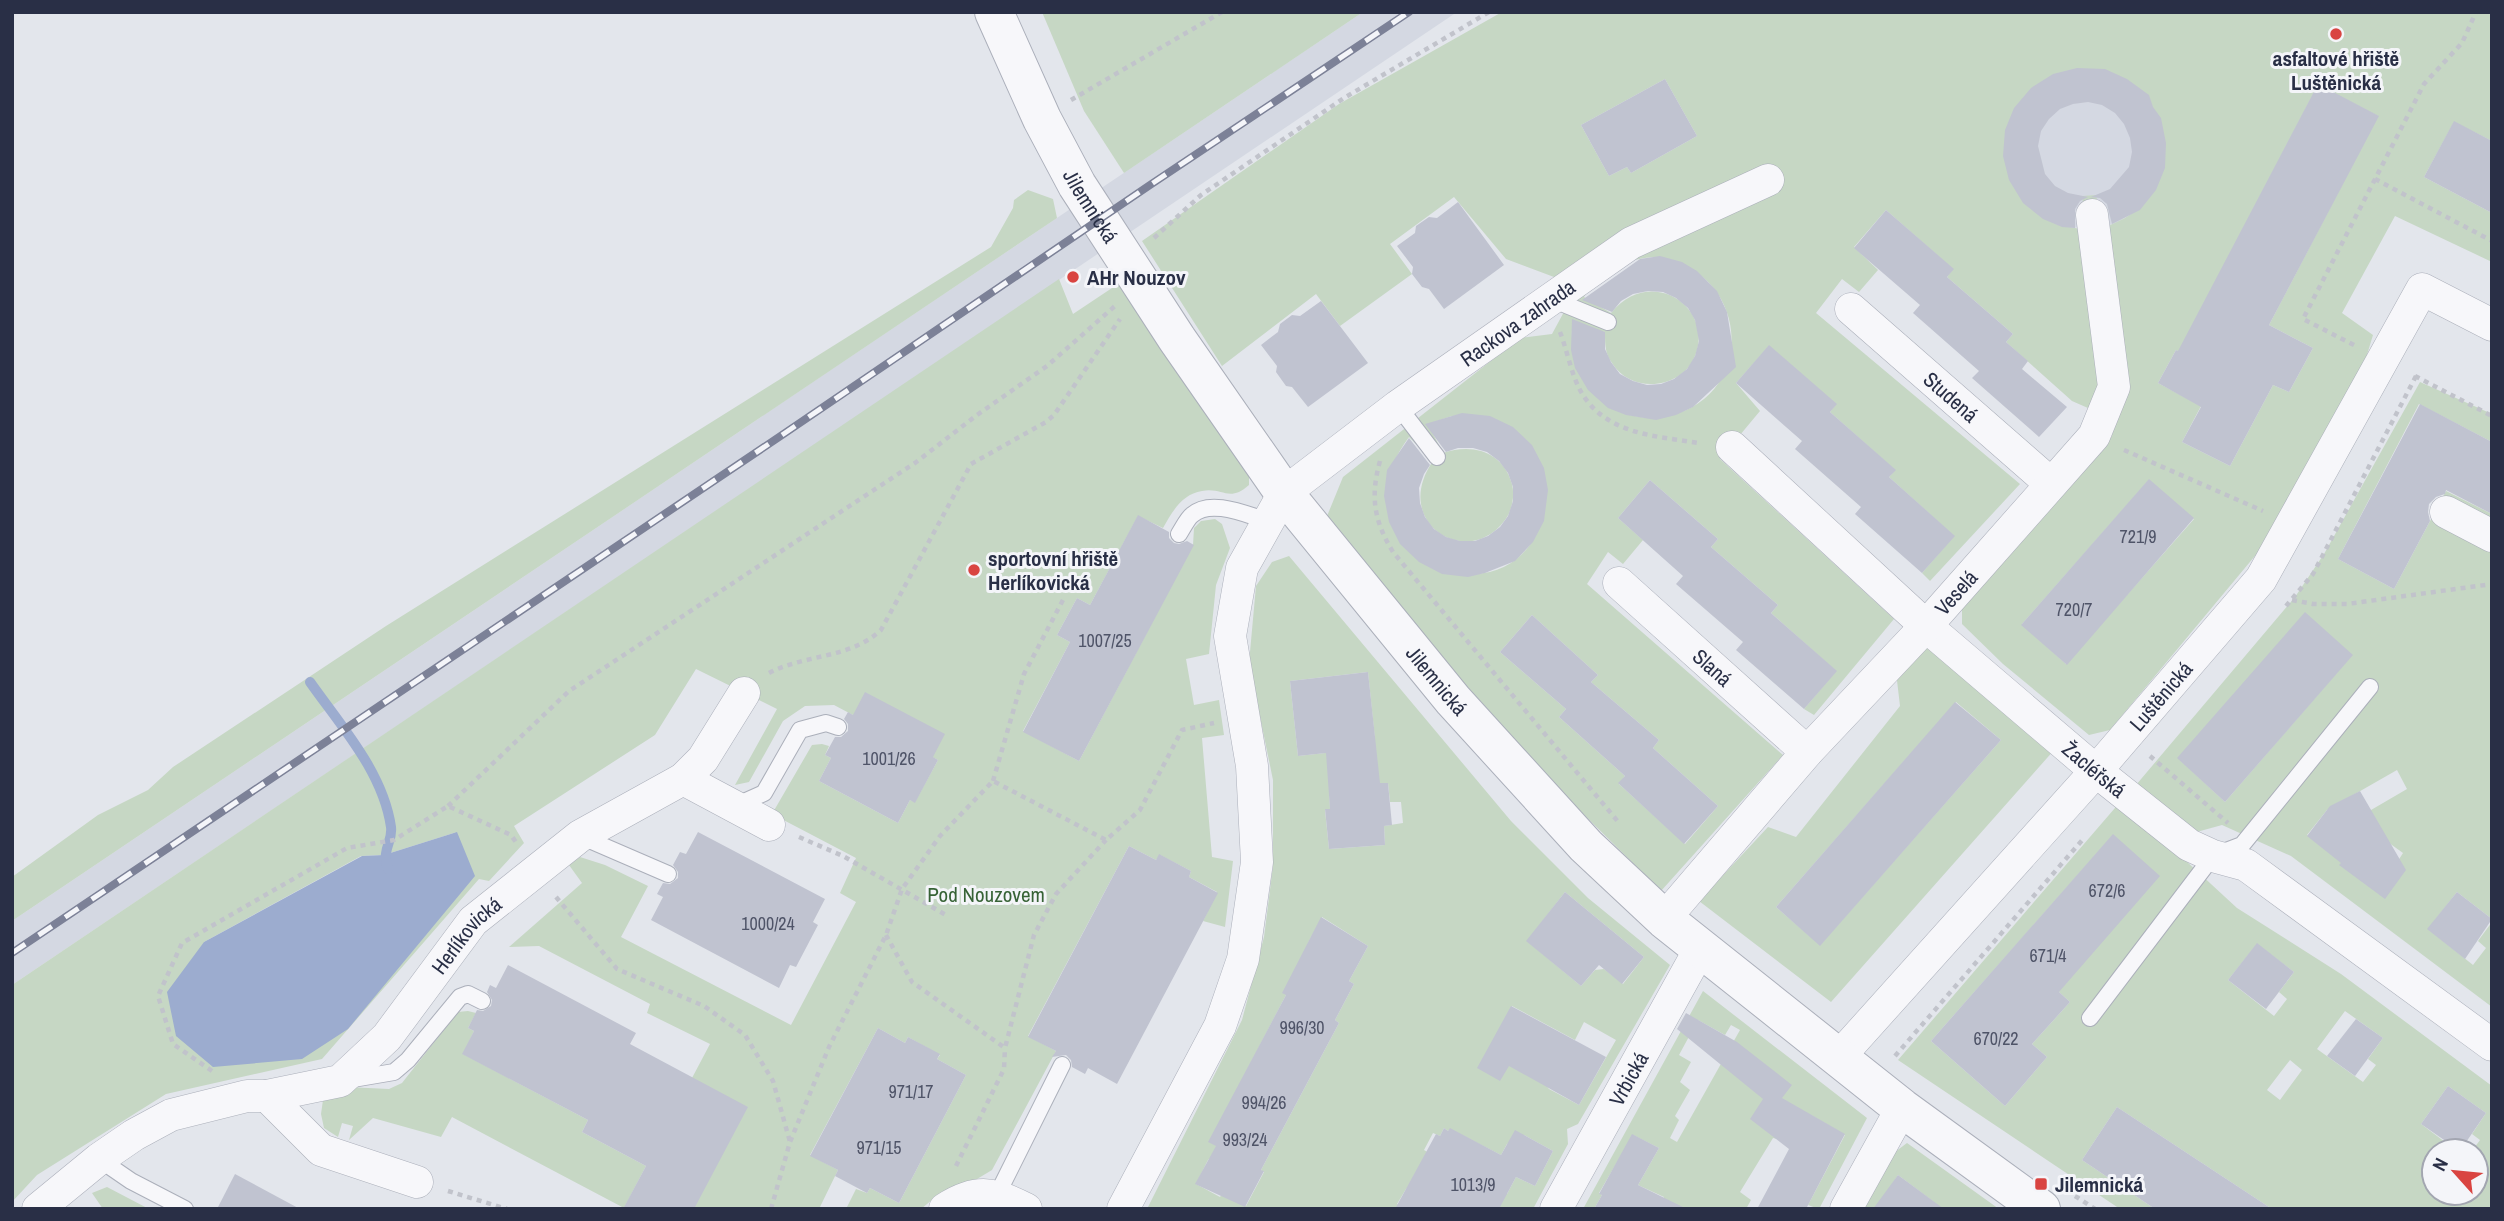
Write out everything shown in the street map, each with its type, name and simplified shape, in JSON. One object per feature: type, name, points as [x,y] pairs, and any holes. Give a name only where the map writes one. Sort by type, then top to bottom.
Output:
[{"type":"street","name":"Jilemnická","points":[[993,12],[1042,119],[1077,185],[1276,507],[1586,846],[1664,919],[1902,1108],[2041,1209]]},
{"type":"street","name":"Rackova zahrada","points":[[1276,507],[1405,414],[1549,298],[1631,243],[1768,180]]},
{"type":"street","name":"Veselá","points":[[1664,919],[1807,752],[1926,626],[2094,436],[2114,387],[2091,205]]},
{"type":"street","name":"Luštěnická","points":[[1838,1058],[2096,771],[2261,579],[2422,289],[2492,325]]},
{"type":"street","name":"Studená","points":[[1851,309],[2050,483]]},
{"type":"street","name":"Žacléřská","points":[[1732,447],[1926,626],[2096,771],[2189,845],[2213,856],[2246,865],[2492,1045]]},
{"type":"street","points":[[1124,1209],[1220,1026],[1243,959],[1257,862],[1252,766],[1230,636],[1242,568],[1276,507]]},
{"type":"street","points":[[2446,512],[2492,536]]},
{"type":"street","name":"Slaná","points":[[1619,583],[1807,752]]},
{"type":"street","name":"Herlíkovická","points":[[340,1081],[387,1037],[473,921],[580,836],[684,779],[703,759],[744,693]]},
{"type":"street","points":[[684,779],[769,825]]},
{"type":"street","name":"Vrbická","points":[[1556,1209],[1700,949]]},
{"type":"street","points":[[38,1209],[99,1159],[134,1135],[171,1115],[340,1081]]},
{"type":"street","points":[[257,1096],[321,1150],[418,1182]]},
{"type":"street","points":[[1846,1209],[1902,1108]]},
{"type":"street","points":[[945,1209],[962,1198],[997,1195],[1027,1209]]},
{"type":"lane","points":[[1549,298],[1608,322]]},
{"type":"lane","points":[[1405,414],[1437,457]]},
{"type":"lane","points":[[1179,534],[1192,514],[1211,507],[1237,512],[1276,507]]},
{"type":"lane","points":[[2090,1018],[2213,856],[2242,845],[2370,687]]},
{"type":"lane","points":[[733,806],[764,793],[800,730],[826,723],[838,727]]},
{"type":"lane","points":[[580,836],[668,873]]},
{"type":"lane","points":[[340,1081],[394,1072],[408,1060],[460,997],[468,994],[482,1001]]},
{"type":"lane","points":[[997,1195],[1062,1065]]},
{"type":"lane","points":[[99,1159],[131,1181],[185,1209]]},
{"type":"path","points":[[1042,119],[1222,12]]},
{"type":"path","points":[[744,693],[758,679],[775,670],[855,648],[881,630],[971,464],[1054,415],[1116,326],[1140,283],[1141,251],[1201,195],[1345,98],[1489,12]]},
{"type":"path","points":[[2358,347],[2303,319],[2424,84],[2462,43],[2476,12]]},
{"type":"path","points":[[2375,179],[2492,241]]},
{"type":"path","points":[[257,1096],[173,1044],[158,996],[182,943],[347,848],[394,840],[448,806],[569,691],[915,463],[1047,366],[1140,283]]},
{"type":"path","points":[[1549,298],[1580,390],[1603,419],[1643,435],[1732,447]]},
{"type":"path","points":[[2416,376],[2492,415]]},
{"type":"path","points":[[1405,414],[1397,433],[1382,456],[1376,478],[1374,503],[1380,531],[1393,552],[1614,817]]},
{"type":"path","points":[[2094,436],[2267,513]]},
{"type":"path","points":[[2291,600],[2313,604],[2347,604],[2492,584]]},
{"type":"path","points":[[771,1209],[790,1142],[829,1047],[886,935],[902,889],[940,836],[993,781],[1024,674],[1064,598]]},
{"type":"path","points":[[952,1174],[1004,1069],[1005,1048],[1034,935],[1056,894],[1106,840],[1140,810],[1182,730],[1244,717]]},
{"type":"path","points":[[2146,752],[2237,830]]},
{"type":"path","points":[[993,781],[1106,840]]},
{"type":"path","points":[[448,806],[511,835],[535,873],[617,969],[704,1006],[745,1035],[773,1081],[790,1142]]},
{"type":"path","points":[[769,825],[843,856],[946,915]]},
{"type":"path","points":[[1889,1062],[2092,829]]},
{"type":"path","points":[[886,935],[912,982],[1005,1048]]},
{"type":"path","points":[[418,1182],[508,1209]]},
{"type":"shaded area","points":[[1363,12],[1457,12],[12,985],[12,921]]},
{"type":"shaded area","points":[[2136,87],[2138,209],[2117,223],[2094,229],[2055,224],[2010,120]]},
{"type":"green space","points":[[1042,12],[1363,12],[1124,173],[1084,111]]},
{"type":"green space","points":[[1502,12],[2492,12],[2492,141],[2454,122],[2424,177],[2492,213],[2492,262],[2395,216],[2342,313],[2373,335],[2366,358],[2274,533],[2110,730],[2089,735],[2003,664],[1962,624],[1962,599],[2112,436],[2113,419],[2072,401],[2006,342],[2013,334],[1947,277],[1953,269],[1886,210],[1854,247],[1878,270],[1859,292],[1842,279],[1816,313],[2020,484],[1930,581],[1922,573],[1954,536],[1889,477],[1895,470],[1830,412],[1836,404],[1769,346],[1736,383],[1760,411],[1720,459],[1894,619],[1814,715],[1804,709],[1836,671],[1771,613],[1778,605],[1711,547],[1718,539],[1650,480],[1618,518],[1643,540],[1623,564],[1608,552],[1587,584],[1783,755],[1661,891],[1531,762],[1325,521],[1343,477],[1520,338],[1552,334],[1578,286],[1506,259],[1454,197],[1390,244],[1412,274],[1340,326],[1316,294],[1222,366],[1142,241],[1339,104]],"holes":[[[2090,69],[2120,79],[2143,96],[2158,118],[2164,143],[2163,168],[2152,192],[2133,213],[2104,227],[2096,195],[2083,196],[2081,229],[2047,219],[2023,199],[2009,173],[2006,145],[2012,118],[2029,93],[2055,76]],[[1665,79],[1697,136],[1631,173],[1627,167],[1609,176],[1581,125]],[[2318,85],[2378,116],[2269,325],[2313,348],[2289,392],[2273,385],[2230,466],[2182,442],[2201,406],[2158,383],[2176,350],[2218,373],[2232,348],[2192,326]],[[1658,257],[1690,268],[1713,287],[1727,311],[1732,338],[1728,365],[1715,388],[1693,407],[1662,417],[1630,415],[1608,405],[1587,386],[1578,369],[1573,350],[1572,330],[1605,332],[1610,360],[1620,373],[1631,380],[1655,384],[1679,376],[1688,367],[1695,356],[1699,338],[1696,322],[1688,308],[1676,298],[1660,292],[1644,292],[1627,299],[1611,313],[1584,297],[1606,272],[1635,260]],[[1464,415],[1501,423],[1526,442],[1541,467],[1546,496],[1541,524],[1527,549],[1504,567],[1474,574],[1442,571],[1417,557],[1396,533],[1387,502],[1388,480],[1396,458],[1409,437],[1433,461],[1422,483],[1421,504],[1427,520],[1439,533],[1455,540],[1472,541],[1490,535],[1505,520],[1511,508],[1512,484],[1501,464],[1485,452],[1475,450],[1443,453],[1428,424]],[[2149,480],[2194,519],[2066,664],[2022,624]],[[1532,615],[1598,675],[1591,682],[1659,740],[1653,748],[1718,806],[1685,844],[1619,784],[1625,776],[1559,717],[1566,709],[1500,652]]]},
{"type":"green space","points":[[1028,190],[1053,199],[1057,218],[12,921],[12,877],[98,815],[148,790],[173,767],[386,626],[991,247],[1013,208],[1014,200]]},
{"type":"green space","name":"Pod Nouzovem","points":[[1059,279],[1073,314],[1124,280],[1166,357],[1249,476],[1249,485],[1236,493],[1209,490],[1189,496],[1174,510],[1163,528],[1138,516],[1090,605],[1077,598],[1057,635],[1070,642],[1023,731],[1079,761],[1193,545],[1194,528],[1201,521],[1215,519],[1222,524],[1230,548],[1216,585],[1209,654],[1186,659],[1194,705],[1219,700],[1224,735],[1202,738],[1212,857],[1233,861],[1225,927],[1203,921],[1217,892],[1189,877],[1191,871],[1160,855],[1156,860],[1129,846],[1028,1036],[1056,1051],[992,1170],[939,1194],[921,1209],[846,1209],[856,1189],[867,1193],[870,1188],[899,1203],[966,1075],[937,1059],[940,1055],[908,1037],[905,1043],[878,1028],[810,1155],[838,1170],[819,1209],[694,1209],[692,1078],[710,1044],[647,1013],[650,1004],[539,946],[509,947],[582,883],[569,865],[580,857],[605,865],[648,886],[621,937],[791,1025],[856,902],[840,893],[856,858],[772,814],[812,745],[829,746],[825,755],[831,758],[819,781],[898,823],[910,800],[915,802],[938,760],[834,705],[805,706],[783,721],[749,782],[735,785],[777,709],[696,669],[655,735],[514,826],[524,843],[489,881],[479,879],[322,1059],[166,1094],[37,1175],[12,1202],[12,985]],"holes":[[[457,832],[204,942],[361,856],[384,855]]]},
{"type":"green space","points":[[2420,382],[2492,414],[2492,442],[2419,404],[2338,559],[2394,589],[2446,491],[2492,514],[2492,919],[2457,892],[2428,929],[2473,965],[2486,948],[2478,941],[2492,922],[2492,1007],[2291,856],[2222,825],[2193,833],[2136,785],[2295,597],[2324,554]],"holes":[[[2352,655],[2225,802],[2178,758]],[[2397,770],[2407,789],[2371,810],[2323,848],[2307,835],[2327,810]],[[2367,827],[2403,853],[2389,875]]]},
{"type":"green space","points":[[1289,556],[1511,821],[1588,898],[1670,965],[1578,1124],[1567,1129],[1568,1144],[1533,1209],[1476,1209],[1500,1191],[1507,1194],[1516,1177],[1535,1186],[1553,1151],[1524,1135],[1507,1144],[1501,1155],[1444,1128],[1440,1136],[1433,1133],[1424,1150],[1434,1156],[1397,1204],[1405,1209],[1147,1209],[1242,1020],[1264,937],[1273,866],[1273,780],[1249,663],[1256,586],[1272,562]],"holes":[[[1368,672],[1375,739],[1334,744],[1334,752],[1298,756],[1290,681]],[[1388,783],[1390,802],[1401,802],[1403,823],[1384,826],[1385,845],[1329,849],[1325,810],[1330,809],[1329,788]],[[1565,892],[1644,957],[1623,984],[1604,969],[1595,970],[1581,986],[1527,941]],[[1322,917],[1368,946],[1349,981],[1354,984],[1335,1020],[1339,1023],[1261,1170],[1264,1172],[1246,1206],[1222,1194],[1220,1197],[1196,1184],[1208,1160],[1219,1148],[1236,1091],[1286,995]],[[1512,1006],[1575,1040],[1584,1022],[1616,1040],[1579,1105],[1549,1089],[1502,1025]]]},
{"type":"green space","points":[[1922,647],[1944,653],[2055,749],[1831,1002],[1699,901],[1768,827],[1796,837],[1900,706],[1896,672]],"holes":[[[1956,702],[2001,740],[1820,945],[1776,907]]]},
{"type":"green space","points":[[2121,801],[2237,908],[2341,974],[2492,1086],[2492,1209],[2272,1209],[2117,1107],[2082,1160],[2155,1209],[2120,1209],[1898,1060]],"holes":[[[2113,835],[2059,992],[2070,1002],[2032,1044],[2047,1057],[2005,1106],[1931,1041]],[[2257,944],[2294,972],[2279,992],[2287,999],[2274,1016],[2228,980]],[[2345,1011],[2383,1038],[2368,1059],[2376,1065],[2363,1082],[2317,1049]],[[2290,1060],[2302,1070],[2280,1100],[2267,1090]]]},
{"type":"green space","points":[[1703,991],[1867,1118],[1819,1209],[1808,1205],[1845,1135],[1811,1115],[1793,1143],[1773,1138],[1740,1192],[1751,1200],[1746,1209],[1658,1209],[1664,1197],[1638,1185],[1659,1148],[1633,1135],[1599,1193],[1602,1195],[1594,1209],[1583,1209]],"holes":[[[1698,1020],[1725,1035],[1731,1025],[1740,1030],[1677,1142],[1670,1138],[1679,1120],[1675,1116],[1690,1090],[1680,1082],[1691,1062],[1679,1055]]]},
{"type":"green space","points":[[458,1012],[476,1013],[468,1028],[474,1031],[463,1054],[588,1120],[582,1132],[646,1166],[624,1208],[452,1117],[441,1137],[373,1118],[349,1140],[353,1126],[342,1123],[338,1137],[324,1128],[321,1114],[323,1100],[347,1087],[389,1089],[402,1083]]},
{"type":"green space","points":[[1907,1143],[1999,1209],[1929,1209],[1934,1202],[1898,1175],[1876,1209],[1863,1209],[1891,1155]]},
{"type":"green space","points":[[107,1187],[149,1209],[103,1209],[92,1193]]},
{"type":"water","points":[[457,832],[475,876],[348,1029],[302,1059],[213,1067],[176,1036],[167,992],[204,942],[362,856],[384,855]]},
{"type":"building","points":[[2077,68],[2105,69],[2127,79],[2149,95],[2161,118],[2166,143],[2165,168],[2156,190],[2140,210],[2112,224],[2107,204],[2100,198],[2091,197],[2110,189],[2129,167],[2132,152],[2124,124],[2115,113],[2102,105],[2088,102],[2060,109],[2049,119],[2041,131],[2038,146],[2045,174],[2055,186],[2068,193],[2088,197],[2080,201],[2075,209],[2075,228],[2062,227],[2043,219],[2023,203],[2009,180],[2003,156],[2005,130],[2014,108],[2031,88],[2053,74]]},
{"type":"building","points":[[1665,79],[1697,136],[1631,173],[1627,167],[1609,176],[1581,125]]},
{"type":"building","points":[[2318,84],[2379,116],[2269,325],[2313,348],[2289,392],[2273,385],[2230,466],[2182,442],[2201,407],[2158,383],[2176,350],[2178,351]]},
{"type":"building","points":[[2454,121],[2492,141],[2492,213],[2424,177]]},
{"type":"building","points":[[1458,202],[1504,265],[1444,309],[1429,289],[1422,287],[1412,274],[1413,267],[1397,246],[1415,233],[1416,226],[1429,217],[1437,218]]},
{"type":"building","points":[[1886,210],[1954,269],[1947,277],[2013,334],[2006,342],[2028,361],[2022,369],[2067,407],[2039,437],[1972,378],[1979,371],[1913,313],[1920,305],[1854,248]]},
{"type":"building","points":[[1660,256],[1682,262],[1697,271],[1717,291],[1727,312],[1736,367],[1693,407],[1656,420],[1626,415],[1608,408],[1588,390],[1575,368],[1571,350],[1572,319],[1605,332],[1605,349],[1611,362],[1620,374],[1633,381],[1647,385],[1661,384],[1674,379],[1687,369],[1695,356],[1699,341],[1695,320],[1688,308],[1676,298],[1663,292],[1633,294],[1621,301],[1612,312],[1582,300],[1640,259]]},
{"type":"building","points":[[1321,301],[1368,363],[1308,407],[1292,387],[1286,386],[1276,372],[1277,366],[1261,345],[1278,332],[1280,324],[1292,315],[1300,316]]},
{"type":"building","points":[[1769,345],[1837,404],[1830,412],[1896,470],[1889,477],[1955,536],[1922,573],[1855,514],[1861,507],[1795,449],[1802,441],[1736,383]]},
{"type":"building","points":[[2420,404],[2492,442],[2492,514],[2446,490],[2445,494],[2436,497],[2429,504],[2430,521],[2394,589],[2338,559]]},
{"type":"building","points":[[1462,413],[1490,416],[1513,427],[1532,445],[1544,468],[1548,490],[1544,521],[1533,542],[1515,561],[1468,577],[1442,574],[1419,562],[1400,544],[1389,522],[1384,496],[1387,470],[1409,438],[1430,465],[1419,488],[1425,517],[1434,529],[1446,537],[1475,541],[1500,527],[1508,516],[1513,501],[1513,487],[1508,473],[1499,461],[1487,452],[1458,448],[1446,452],[1425,424]]},
{"type":"building","points":[[2149,479],[2194,518],[2067,665],[2021,625]]},
{"type":"building","points":[[1650,480],[1718,539],[1711,547],[1778,605],[1771,613],[1837,671],[1804,709],[1736,650],[1743,642],[1676,584],[1683,576],[1618,518]]},
{"type":"building","points":[[1138,515],[1169,532],[1169,538],[1174,543],[1187,541],[1194,545],[1079,761],[1023,732],[1070,642],[1057,635],[1077,598],[1090,605]]},
{"type":"building","points":[[2305,612],[2353,655],[2225,802],[2177,758]]},
{"type":"building","points":[[1532,615],[1598,675],[1591,682],[1659,740],[1653,748],[1718,806],[1684,844],[1618,783],[1625,776],[1559,717],[1566,709],[1500,652]]},
{"type":"building","points":[[1368,672],[1380,783],[1388,783],[1392,825],[1384,826],[1385,845],[1329,849],[1325,809],[1330,809],[1326,753],[1298,756],[1290,681]]},
{"type":"building","points":[[865,692],[945,734],[933,757],[938,760],[915,803],[910,800],[898,823],[819,781],[831,758],[825,755],[835,737],[841,737],[848,731],[848,724],[844,719],[848,712],[853,715]]},
{"type":"building","points":[[1955,702],[2001,740],[1820,946],[1776,907]]},
{"type":"building","points":[[2360,791],[2406,870],[2385,899],[2339,865],[2341,863],[2307,836],[2330,806]]},
{"type":"building","points":[[698,832],[825,899],[813,922],[818,925],[796,967],[790,965],[779,988],[651,920],[663,897],[657,894],[663,883],[670,884],[678,878],[678,872],[673,865],[680,852],[686,854]]},
{"type":"building","points":[[2113,834],[2160,876],[2059,992],[2070,1002],[2032,1044],[2047,1057],[2005,1106],[1931,1041]]},
{"type":"building","points":[[1129,846],[1156,860],[1159,854],[1191,871],[1189,877],[1218,893],[1117,1084],[1088,1068],[1085,1074],[1072,1067],[1071,1060],[1066,1055],[1052,1057],[1056,1051],[1028,1037]]},
{"type":"building","points":[[1565,892],[1644,957],[1622,984],[1599,965],[1581,986],[1526,941]]},
{"type":"building","points":[[2457,892],[2492,919],[2465,959],[2427,929]]},
{"type":"building","points":[[1321,917],[1368,946],[1349,981],[1354,984],[1335,1020],[1339,1023],[1261,1170],[1264,1171],[1245,1207],[1195,1184],[1216,1146],[1208,1142],[1286,995],[1282,993]]},
{"type":"building","points":[[2257,943],[2294,972],[2266,1009],[2228,980]]},
{"type":"building","points":[[508,965],[636,1033],[630,1044],[748,1107],[694,1209],[623,1209],[646,1166],[582,1132],[588,1120],[462,1054],[474,1031],[468,1028],[477,1010],[483,1011],[491,1006],[492,1000],[487,992],[490,985],[496,988]]},
{"type":"building","points":[[1511,1006],[1606,1057],[1579,1105],[1509,1066],[1500,1081],[1477,1068]]},
{"type":"building","points":[[1686,1013],[1737,1042],[1792,1085],[1782,1098],[1845,1134],[1806,1209],[1757,1209],[1789,1149],[1750,1119],[1763,1099],[1677,1029]]},
{"type":"building","points":[[2356,1019],[2383,1038],[2355,1076],[2327,1056]]},
{"type":"building","points":[[878,1028],[905,1043],[908,1037],[940,1054],[937,1059],[966,1075],[899,1203],[870,1188],[867,1193],[835,1176],[838,1170],[810,1156]]},
{"type":"building","points":[[2448,1086],[2486,1113],[2470,1137],[2440,1137],[2421,1124]]},
{"type":"building","points":[[2117,1107],[2272,1209],[2155,1209],[2082,1160]]},
{"type":"building","points":[[1444,1128],[1448,1131],[1450,1128],[1501,1155],[1515,1130],[1553,1151],[1535,1186],[1516,1177],[1499,1209],[1395,1209],[1436,1134],[1440,1136]]},
{"type":"building","points":[[1632,1134],[1659,1148],[1638,1185],[1687,1209],[1594,1209],[1602,1195],[1599,1194]]},
{"type":"building","points":[[235,1174],[300,1209],[217,1209]]},
{"type":"building","points":[[1898,1175],[1944,1209],[1873,1209]]},
{"type":"waterway","points":[[310,682],[359,750],[379,787],[391,827],[386,851],[388,869]]},
{"type":"railway","points":[[12,953],[1409,12]]},
{"type":"place","name":"asfaltové hřiště Luštěnická","points":[[2336,34]]},
{"type":"place","name":"AHr Nouzov","points":[[1073,277]]},
{"type":"place","name":"sportovní hřiště Herlíkovická","points":[[974,570]]},
{"type":"place","name":"Jilemnická","points":[[2041,1184]]}]
